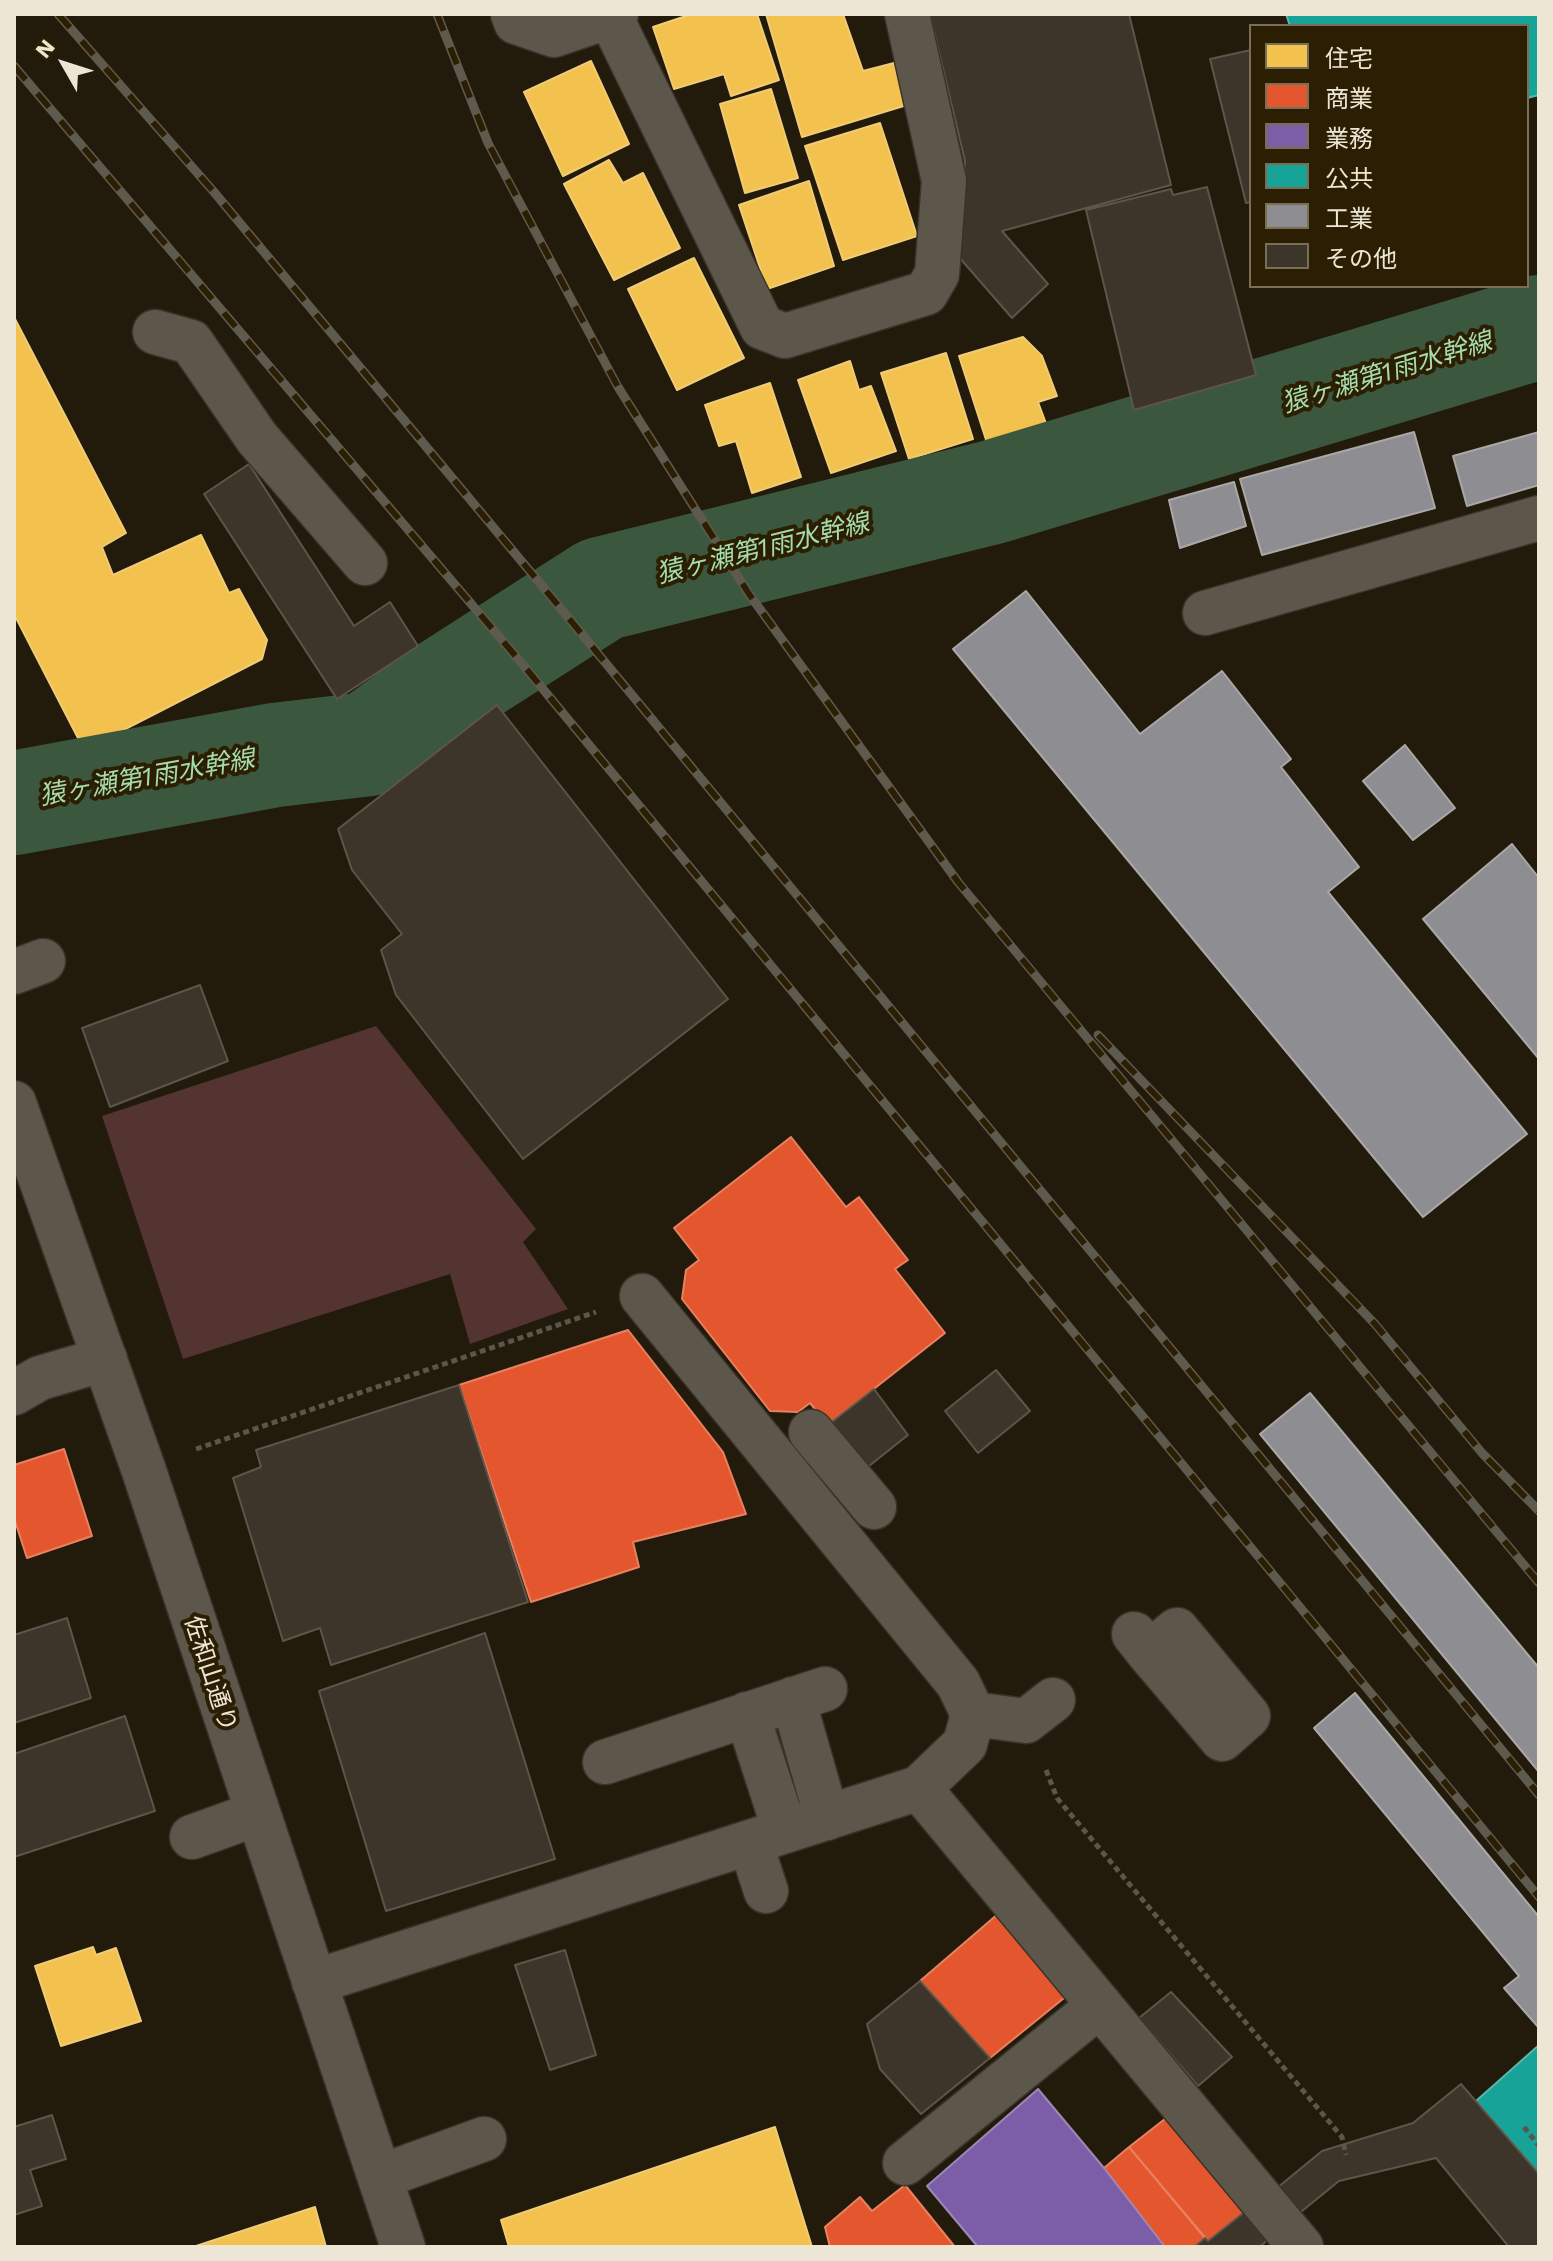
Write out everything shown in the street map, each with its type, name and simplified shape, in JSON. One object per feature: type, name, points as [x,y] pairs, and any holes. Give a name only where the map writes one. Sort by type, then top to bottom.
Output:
[{"type":"street","points":[[513,14],[516,22],[554,35],[613,15],[762,327],[785,336],[926,293],[937,274],[944,181],[907,14]]},
{"type":"street","points":[[155,332],[191,342],[257,438],[365,563]]},
{"type":"street","points":[[1205,613],[1539,518]]},
{"type":"street","name":"佐和山通り","points":[[14,1103],[26,1168],[105,1359],[403,2247]]},
{"type":"street","points":[[314,1982],[657,1891],[768,1837],[919,1788],[965,1744],[973,1714],[958,1683],[642,1296]]},
{"type":"street","points":[[14,1393],[40,1378],[105,1359]]},
{"type":"street","points":[[811,1432],[874,1507]]},
{"type":"street","points":[[605,1762],[809,1694],[827,1818]]},
{"type":"street","points":[[973,1714],[1040,1711]]},
{"type":"street","points":[[747,1714],[768,1837],[766,1891]]},
{"type":"street","points":[[919,1788],[962,1853],[1100,2005],[1301,2247]]},
{"type":"street","points":[[192,1837],[256,1814]]},
{"type":"street","points":[[905,2163],[1100,2005]]},
{"type":"street","points":[[380,2177],[484,2139]]},
{"type":"path","points":[[196,1449],[642,1296]]},
{"type":"path","points":[[1040,1711],[1057,1798],[1342,2137],[1346,2155]]},
{"type":"path","points":[[1524,2127],[1539,2146]]},
{"type":"shaded area","points":[[376,1026],[536,1229],[523,1242],[568,1309],[470,1344],[450,1274],[183,1359],[102,1116]]},
{"type":"building: 住宅","points":[[692,14],[757,14],[779,80],[731,96],[724,74],[674,89],[653,27]]},
{"type":"building: 住宅","points":[[766,14],[843,14],[863,71],[894,63],[907,105],[802,137]]},
{"type":"building: 住宅","points":[[591,61],[629,144],[563,176],[524,92]]},
{"type":"building: 住宅","points":[[771,89],[798,178],[745,193],[720,104]]},
{"type":"building: 住宅","points":[[880,123],[917,236],[843,260],[805,146]]},
{"type":"building: 住宅","points":[[609,160],[623,183],[643,173],[680,248],[614,280],[564,184]]},
{"type":"building: 住宅","points":[[809,181],[834,266],[767,289],[739,205]]},
{"type":"building: 住宅","points":[[694,258],[744,358],[677,390],[628,289]]},
{"type":"building: 住宅","points":[[14,317],[126,533],[102,547],[113,575],[201,535],[229,593],[239,589],[267,640],[262,659],[98,743],[79,740],[14,614]]},
{"type":"building: 住宅","points":[[1023,337],[1042,356],[1057,396],[1038,402],[1048,429],[989,449],[959,356]]},
{"type":"building: 住宅","points":[[946,353],[973,439],[909,459],[881,373]]},
{"type":"building: 住宅","points":[[850,361],[859,390],[871,386],[896,451],[831,473],[798,380]]},
{"type":"building: 住宅","points":[[770,383],[801,477],[752,493],[736,441],[719,446],[705,405]]},
{"type":"building: 住宅","points":[[93,1947],[96,1955],[116,1948],[141,2021],[61,2046],[35,1966]]},
{"type":"building: 住宅","points":[[775,2127],[812,2247],[509,2247],[501,2220]]},
{"type":"building: 住宅","points":[[315,2207],[326,2247],[193,2247]]},
{"type":"building: 商業","points":[[791,1137],[846,1207],[859,1197],[908,1260],[895,1269],[945,1333],[828,1425],[810,1403],[798,1412],[770,1411],[682,1299],[686,1270],[699,1260],[674,1228]]},
{"type":"building: 商業","points":[[628,1330],[723,1452],[746,1514],[633,1542],[639,1567],[531,1602],[459,1385]]},
{"type":"building: 商業","points":[[64,1449],[92,1536],[27,1558],[14,1518],[14,1465]]},
{"type":"building: 商業","points":[[999,1913],[1069,1994],[990,2058],[920,1981]]},
{"type":"building: 商業","points":[[1170,2115],[1247,2210],[1208,2241],[1129,2147]]},
{"type":"building: 商業","points":[[1129,2147],[1205,2238],[1194,2247],[1165,2247],[1104,2168]]},
{"type":"building: 商業","points":[[905,2185],[955,2247],[830,2247],[825,2227],[860,2197],[872,2211]]},
{"type":"building: 業務","points":[[1038,2089],[1165,2247],[978,2247],[927,2186]]},
{"type":"building: 公共","points":[[1286,14],[1539,14],[1539,95],[1529,98],[1529,24],[1289,24]]},
{"type":"building: 公共","points":[[1539,2045],[1539,2174],[1476,2101]]},
{"type":"building: 工業","points":[[1414,432],[1435,508],[1262,555],[1240,479]]},
{"type":"building: 工業","points":[[1539,432],[1539,485],[1467,506],[1453,456]]},
{"type":"building: 工業","points":[[1234,482],[1246,526],[1180,548],[1169,500]]},
{"type":"building: 工業","points":[[1026,591],[1140,734],[1222,671],[1291,759],[1281,767],[1359,867],[1328,892],[1527,1134],[1423,1217],[953,649]]},
{"type":"building: 工業","points":[[1405,745],[1455,808],[1413,840],[1363,781]]},
{"type":"building: 工業","points":[[1512,844],[1539,878],[1539,1059],[1423,919]]},
{"type":"building: 工業","points":[[1310,1393],[1539,1668],[1539,1772],[1260,1434]]},
{"type":"building: 工業","points":[[1355,1693],[1539,1917],[1539,2028],[1504,1988],[1519,1976],[1314,1728]]},
{"type":"building: その他","points":[[930,14],[1129,14],[1171,185],[1002,231],[1048,284],[1012,318],[958,256],[965,161]]},
{"type":"building: その他","points":[[1249,50],[1249,202],[1246,203],[1210,59]]},
{"type":"building: その他","points":[[1207,187],[1256,375],[1134,410],[1086,210],[1171,189],[1173,195]]},
{"type":"building: その他","points":[[249,464],[354,626],[390,602],[418,646],[337,699],[204,494]]},
{"type":"building: その他","points":[[497,705],[728,999],[523,1159],[396,995],[381,950],[402,934],[352,870],[338,829]]},
{"type":"building: その他","points":[[200,985],[228,1061],[110,1107],[82,1028]]},
{"type":"building: その他","points":[[996,1370],[1030,1411],[978,1453],[945,1411]]},
{"type":"building: その他","points":[[459,1385],[528,1602],[331,1665],[320,1628],[283,1641],[233,1478],[261,1467],[256,1450]]},
{"type":"building: その他","points":[[874,1389],[908,1435],[864,1470],[828,1425]]},
{"type":"building: その他","points":[[67,1618],[91,1698],[14,1723],[14,1635]]},
{"type":"building: その他","points":[[485,1633],[555,1859],[386,1911],[319,1691]]},
{"type":"building: その他","points":[[125,1716],[155,1811],[14,1857],[14,1754]]},
{"type":"building: その他","points":[[565,1950],[596,2055],[550,2070],[515,1965]]},
{"type":"building: その他","points":[[920,1981],[990,2058],[921,2114],[880,2069],[867,2024]]},
{"type":"building: その他","points":[[1171,1992],[1232,2057],[1198,2086],[1139,2018]]},
{"type":"building: その他","points":[[1461,2084],[1539,2174],[1539,2247],[1509,2247],[1436,2158],[1339,2181],[1270,2237],[1249,2211],[1322,2151],[1413,2123]]},
{"type":"building: その他","points":[[52,2115],[66,2159],[30,2170],[42,2206],[14,2215],[14,2127]]},
{"type":"building: その他","points":[[1247,2210],[1270,2237],[1260,2247],[1194,2247],[1205,2238],[1208,2241]]},
{"type":"waterway","name":"猿ヶ瀬第1雨水幹線","points":[[14,803],[275,755],[369,744],[440,692],[601,589],[993,492],[1539,327]]},
{"type":"railway","points":[[58,14],[214,192],[538,581],[1539,1795]]},
{"type":"railway","points":[[437,14],[488,143],[618,387],[749,594],[958,882],[1539,1583]]},
{"type":"railway","points":[[14,66],[524,666],[1539,1897]]},
{"type":"railway","points":[[1098,1035],[1375,1324],[1482,1453],[1539,1511]]}]
